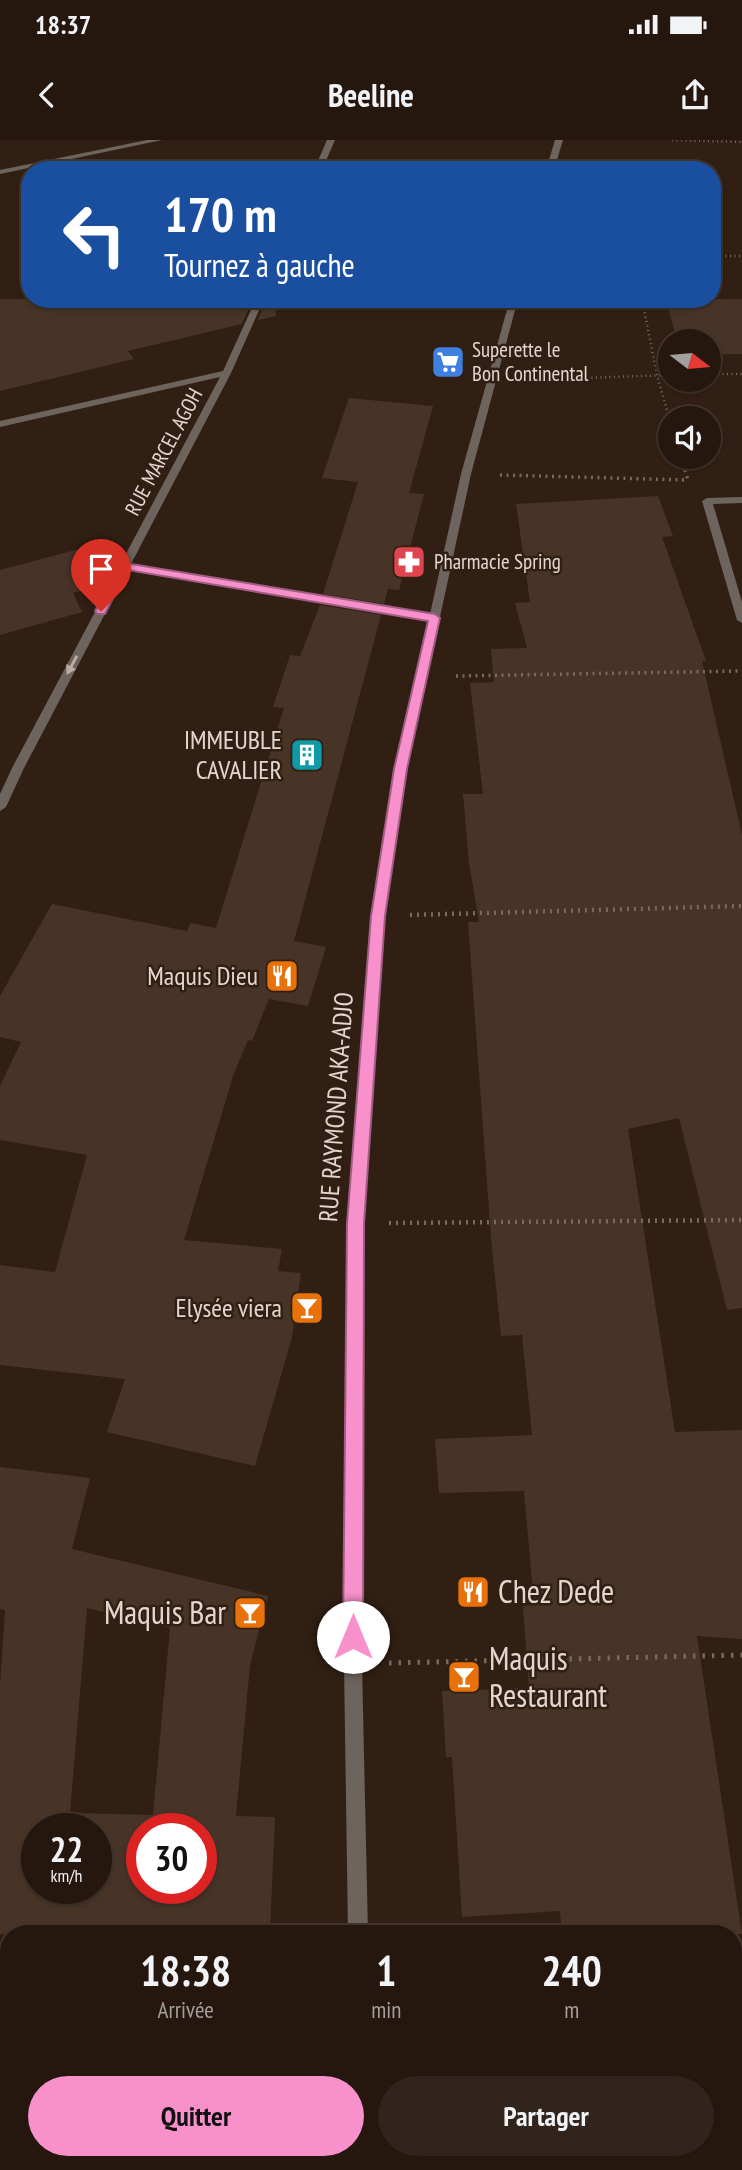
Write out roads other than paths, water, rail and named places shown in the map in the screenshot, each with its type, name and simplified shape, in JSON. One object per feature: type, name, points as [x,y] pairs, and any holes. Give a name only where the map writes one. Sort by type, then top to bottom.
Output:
[{"type":"street","points":[[54,161],[158,140]]},
{"type":"street","points":[[322,161],[331,140]]},
{"type":"street","points":[[553,161],[559,140]]},
{"type":"street","points":[[0,172],[21,168]]},
{"type":"street","name":"RUE MARCEL AGOH","points":[[0,807],[18,768],[227,373],[256,308]]},
{"type":"street","name":"RUE RAYMOND AKA-ADJO","points":[[358,1925],[353,1664],[355,1224],[378,916],[401,769],[466,474],[512,308]]},
{"type":"street","points":[[0,424],[227,373]]},
{"type":"street","points":[[742,500],[707,501],[742,620]]},
{"type":"street","points":[[125,566],[435,618]]},
{"type":"street","points":[[0,774],[18,768]]},
{"type":"place","name":"Superette le Bon Continental","points":[[448,362]]},
{"type":"place","name":"Pharmacie Spring","points":[[409,562]]},
{"type":"place","name":"IMMEUBLE CAVALIER","points":[[307,755]]},
{"type":"place","name":"Maquis Dieu","points":[[282,976]]},
{"type":"place","name":"Elysée viera","points":[[307,1308]]},
{"type":"place","name":"Chez Dede","points":[[473,1592]]},
{"type":"place","name":"Maquis Bar","points":[[250,1613]]},
{"type":"place","name":"Maquis Restaurant","points":[[464,1677]]}]
